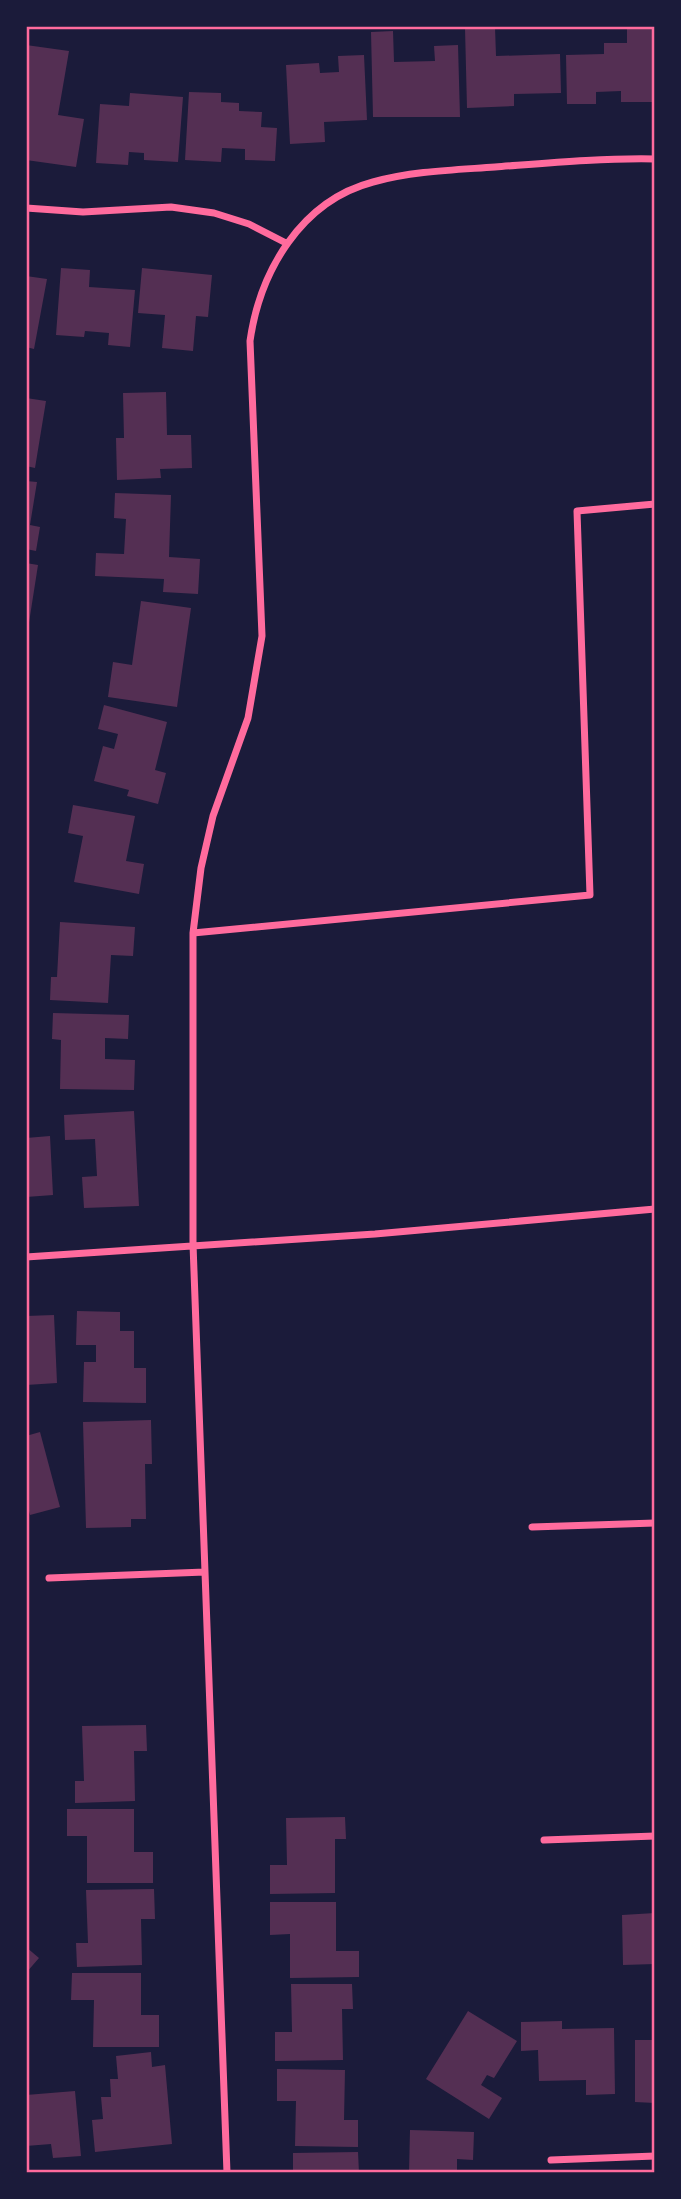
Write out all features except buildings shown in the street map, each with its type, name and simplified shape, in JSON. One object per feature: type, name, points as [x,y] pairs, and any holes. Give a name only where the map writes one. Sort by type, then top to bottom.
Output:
[{"type":"street","points":[[227,2173],[193,1244],[193,933],[201,868],[214,816],[248,718],[258,672],[262,636],[250,341],[254,310],[267,275],[286,243],[307,220],[336,198],[370,182],[406,174],[604,158],[655,159]]},
{"type":"street","points":[[26,208],[83,212],[170,207],[214,213],[249,224],[286,243]]},
{"type":"street","points":[[193,933],[590,895],[577,511],[655,505]]},
{"type":"street","points":[[26,1257],[375,1234],[655,1209]]},
{"type":"street","points":[[533,1527],[655,1523]]},
{"type":"street","points":[[49,1578],[205,1572]]},
{"type":"street","points":[[544,1840],[655,1836]]},
{"type":"street","points":[[551,2160],[655,2156]]}]
